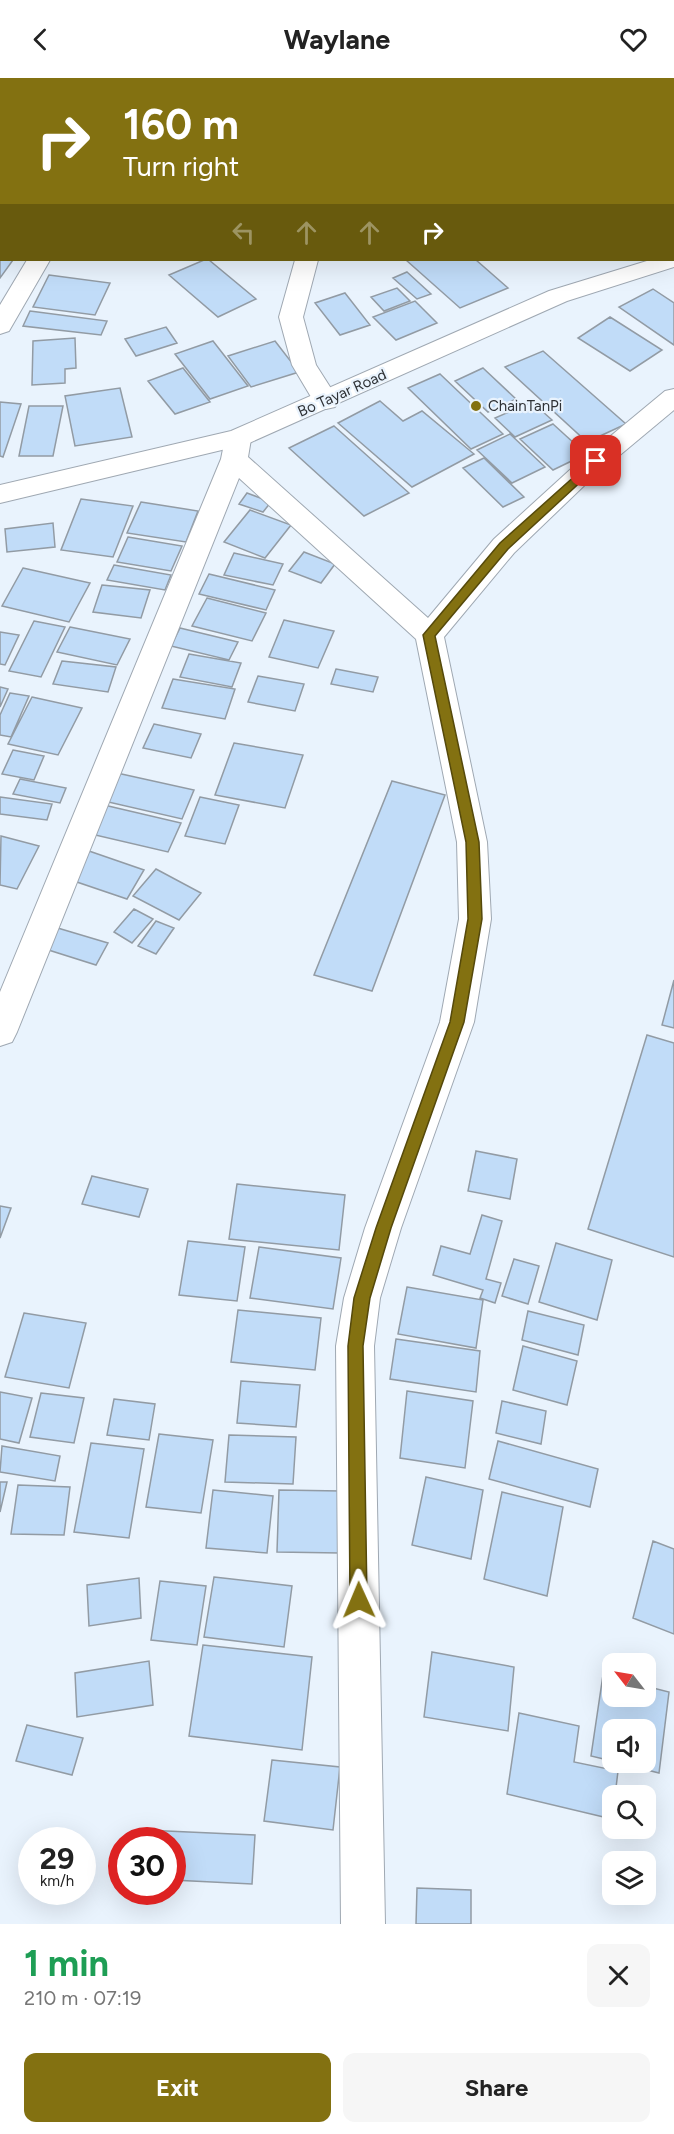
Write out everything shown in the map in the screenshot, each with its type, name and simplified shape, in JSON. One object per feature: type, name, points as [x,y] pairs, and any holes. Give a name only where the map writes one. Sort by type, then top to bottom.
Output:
[{"type":"street","points":[[0,326],[37,261]]},
{"type":"street","points":[[306,261],[291,317],[304,365],[326,401]]},
{"type":"street","name":"Bo Tayar Road","points":[[0,494],[236,448],[326,401],[558,296],[667,261]]},
{"type":"street","points":[[429,635],[504,546],[581,474],[674,397]]},
{"type":"street","points":[[0,1032],[236,448],[429,635],[472,842],[475,919],[457,1022],[380,1238],[362,1298],[355,1346],[363,1924]]},
{"type":"building","points":[[0,261],[12,261],[0,278]]},
{"type":"building","points":[[202,261],[210,261],[256,299],[218,317],[169,275]]},
{"type":"building","points":[[407,261],[477,261],[508,288],[460,308]]},
{"type":"building","points":[[407,272],[431,294],[417,299],[393,278]]},
{"type":"building","points":[[49,275],[110,283],[95,315],[33,307]]},
{"type":"building","points":[[397,288],[410,301],[384,311],[371,297]]},
{"type":"building","points":[[653,289],[674,303],[674,345],[619,307]]},
{"type":"building","points":[[345,293],[370,325],[340,335],[315,303]]},
{"type":"building","points":[[415,301],[437,323],[396,340],[373,317]]},
{"type":"building","points":[[30,311],[107,321],[101,335],[23,326]]},
{"type":"building","points":[[610,317],[662,350],[630,371],[578,338]]},
{"type":"building","points":[[166,327],[177,343],[136,356],[125,339]]},
{"type":"building","points":[[75,338],[76,368],[65,369],[65,383],[32,385],[33,341]]},
{"type":"building","points":[[213,341],[248,386],[210,399],[175,354]]},
{"type":"building","points":[[275,341],[299,372],[251,387],[228,356]]},
{"type":"building","points":[[543,351],[626,424],[587,442],[505,367]]},
{"type":"building","points":[[183,368],[210,402],[175,414],[148,381]]},
{"type":"building","points":[[483,368],[516,399],[488,412],[455,381]]},
{"type":"building","points":[[440,374],[503,434],[471,449],[408,388]]},
{"type":"building","points":[[120,388],[132,437],[75,446],[65,396]]},
{"type":"building","points":[[380,401],[403,421],[422,411],[474,454],[412,487],[338,423]]},
{"type":"building","points":[[0,402],[21,404],[3,457],[0,456]]},
{"type":"building","points":[[532,402],[552,420],[515,437],[495,418]]},
{"type":"building","points":[[29,406],[63,406],[53,456],[19,456]]},
{"type":"building","points":[[553,424],[586,454],[553,470],[520,439]]},
{"type":"building","points":[[334,426],[409,493],[364,516],[289,448]]},
{"type":"building","points":[[510,434],[545,467],[512,483],[477,450]]},
{"type":"building","points":[[484,458],[524,497],[503,507],[463,468]]},
{"type":"building","points":[[247,493],[271,502],[263,512],[239,504]]},
{"type":"building","points":[[81,499],[133,506],[113,557],[61,550]]},
{"type":"building","points":[[141,502],[198,511],[186,542],[127,533]]},
{"type":"building","points":[[250,510],[291,525],[265,558],[224,542]]},
{"type":"building","points":[[53,523],[55,547],[7,552],[5,529]]},
{"type":"building","points":[[128,537],[182,546],[171,571],[117,562]]},
{"type":"building","points":[[304,552],[335,564],[321,583],[289,571]]},
{"type":"building","points":[[234,553],[283,564],[273,585],[224,575]]},
{"type":"building","points":[[114,565],[171,575],[165,590],[107,580]]},
{"type":"building","points":[[23,568],[90,583],[69,622],[2,606]]},
{"type":"building","points":[[209,574],[275,590],[266,610],[199,594]]},
{"type":"building","points":[[102,585],[150,590],[141,618],[93,612]]},
{"type":"building","points":[[207,598],[266,613],[252,641],[192,626]]},
{"type":"building","points":[[284,620],[334,631],[318,668],[269,657]]},
{"type":"building","points":[[34,621],[65,627],[41,677],[9,671]]},
{"type":"building","points":[[70,627],[130,639],[117,665],[57,652]]},
{"type":"building","points":[[180,628],[238,642],[229,660],[171,646]]},
{"type":"building","points":[[0,632],[19,635],[5,665],[0,664]]},
{"type":"building","points":[[189,654],[241,663],[232,687],[180,677]]},
{"type":"building","points":[[62,661],[116,667],[108,692],[53,684]]},
{"type":"building","points":[[336,669],[378,677],[373,692],[331,684]]},
{"type":"building","points":[[258,676],[304,684],[295,711],[248,702]]},
{"type":"building","points":[[173,679],[235,689],[225,719],[162,708]]},
{"type":"building","points":[[0,687],[8,689],[0,707]]},
{"type":"building","points":[[10,693],[29,696],[11,737],[0,735],[0,715]]},
{"type":"building","points":[[32,697],[82,708],[58,755],[8,744]]},
{"type":"building","points":[[154,724],[201,734],[191,758],[143,748]]},
{"type":"building","points":[[234,743],[303,755],[285,808],[215,795]]},
{"type":"building","points":[[13,750],[44,756],[34,780],[2,774]]},
{"type":"building","points":[[117,773],[194,790],[182,819],[104,801]]},
{"type":"building","points":[[20,779],[66,788],[60,803],[13,794]]},
{"type":"building","points":[[392,781],[445,795],[372,991],[314,975]]},
{"type":"building","points":[[0,797],[52,804],[47,820],[0,814]]},
{"type":"building","points":[[200,797],[239,805],[225,844],[185,836]]},
{"type":"building","points":[[104,805],[181,823],[168,852],[91,834]]},
{"type":"building","points":[[1,836],[39,846],[17,889],[0,885]]},
{"type":"building","points":[[89,851],[144,870],[127,899],[71,880]]},
{"type":"building","points":[[156,869],[201,893],[179,920],[133,896]]},
{"type":"building","points":[[134,909],[153,919],[132,943],[114,932]]},
{"type":"building","points":[[156,921],[174,928],[156,954],[138,946]]},
{"type":"building","points":[[51,926],[108,943],[96,965],[39,947]]},
{"type":"building","points":[[674,980],[674,1028],[662,1025]]},
{"type":"building","points":[[647,1035],[674,1043],[674,1257],[588,1229]]},
{"type":"building","points":[[476,1151],[517,1159],[510,1199],[468,1191]]},
{"type":"building","points":[[92,1176],[148,1189],[139,1217],[82,1204]]},
{"type":"building","points":[[237,1184],[345,1195],[339,1250],[229,1239]]},
{"type":"building","points":[[0,1206],[11,1208],[0,1238]]},
{"type":"building","points":[[482,1215],[502,1221],[486,1279],[501,1283],[495,1303],[480,1298],[483,1290],[433,1275],[441,1246],[470,1254]]},
{"type":"building","points":[[188,1241],[245,1247],[237,1301],[179,1295]]},
{"type":"building","points":[[556,1243],[612,1260],[597,1320],[539,1302]]},
{"type":"building","points":[[259,1247],[341,1258],[333,1309],[250,1298]]},
{"type":"building","points":[[514,1259],[539,1266],[528,1304],[502,1296]]},
{"type":"building","points":[[407,1287],[483,1300],[476,1348],[398,1334]]},
{"type":"building","points":[[238,1310],[321,1318],[315,1370],[231,1362]]},
{"type":"building","points":[[528,1311],[584,1325],[578,1355],[522,1340]]},
{"type":"building","points":[[24,1313],[86,1323],[69,1388],[5,1377]]},
{"type":"building","points":[[396,1339],[480,1351],[476,1392],[390,1379]]},
{"type":"building","points":[[523,1346],[577,1361],[567,1405],[513,1390]]},
{"type":"building","points":[[241,1381],[300,1385],[296,1427],[237,1423]]},
{"type":"building","points":[[407,1391],[473,1401],[465,1468],[400,1458]]},
{"type":"building","points":[[0,1392],[32,1398],[19,1443],[0,1439]]},
{"type":"building","points":[[41,1393],[84,1398],[74,1443],[30,1437]]},
{"type":"building","points":[[114,1399],[155,1404],[149,1440],[107,1435]]},
{"type":"building","points":[[502,1401],[546,1411],[541,1444],[496,1433]]},
{"type":"building","points":[[159,1434],[213,1440],[201,1513],[146,1507]]},
{"type":"building","points":[[229,1435],[296,1437],[293,1484],[225,1482]]},
{"type":"building","points":[[498,1441],[598,1469],[590,1507],[489,1479]]},
{"type":"building","points":[[91,1443],[144,1449],[129,1538],[74,1532]]},
{"type":"building","points":[[2,1446],[60,1456],[55,1481],[0,1472]]},
{"type":"building","points":[[426,1477],[483,1490],[471,1559],[412,1545]]},
{"type":"building","points":[[0,1482],[7,1482],[0,1512]]},
{"type":"building","points":[[18,1485],[70,1487],[64,1535],[11,1534]]},
{"type":"building","points":[[213,1490],[273,1496],[267,1553],[206,1548]]},
{"type":"building","points":[[279,1490],[341,1491],[340,1553],[277,1552]]},
{"type":"building","points":[[502,1492],[563,1507],[547,1596],[484,1579]]},
{"type":"building","points":[[653,1541],[674,1549],[674,1634],[633,1618]]},
{"type":"building","points":[[214,1577],[292,1586],[284,1647],[204,1637]]},
{"type":"building","points":[[139,1578],[141,1618],[89,1626],[87,1585]]},
{"type":"building","points":[[160,1581],[206,1586],[197,1645],[151,1640]]},
{"type":"building","points":[[203,1645],[312,1657],[302,1750],[189,1736]]},
{"type":"building","points":[[432,1652],[514,1667],[508,1731],[424,1717]]},
{"type":"building","points":[[149,1661],[153,1705],[77,1717],[75,1673]]},
{"type":"building","points":[[602,1682],[602,1707],[656,1707],[656,1689],[669,1692],[659,1773],[656,1772],[656,1719],[602,1719],[602,1759],[591,1756]]},
{"type":"building","points":[[519,1713],[579,1726],[574,1762],[602,1768],[602,1773],[618,1773],[616,1785],[602,1785],[602,1817],[507,1794]]},
{"type":"building","points":[[27,1725],[83,1738],[72,1775],[16,1761]]},
{"type":"building","points":[[272,1760],[340,1767],[333,1830],[264,1821]]},
{"type":"building","points":[[186,1832],[255,1835],[252,1884],[186,1881]]},
{"type":"building","points":[[417,1888],[471,1890],[471,1924],[416,1924]]},
{"type":"place","name":"ChainTanPi","points":[[476,406]]},
{"type":"route","points":[[359,1600],[355,1346],[362,1298],[383,1228],[457,1022],[475,919],[472,842],[429,635],[504,546],[596,461]]}]
